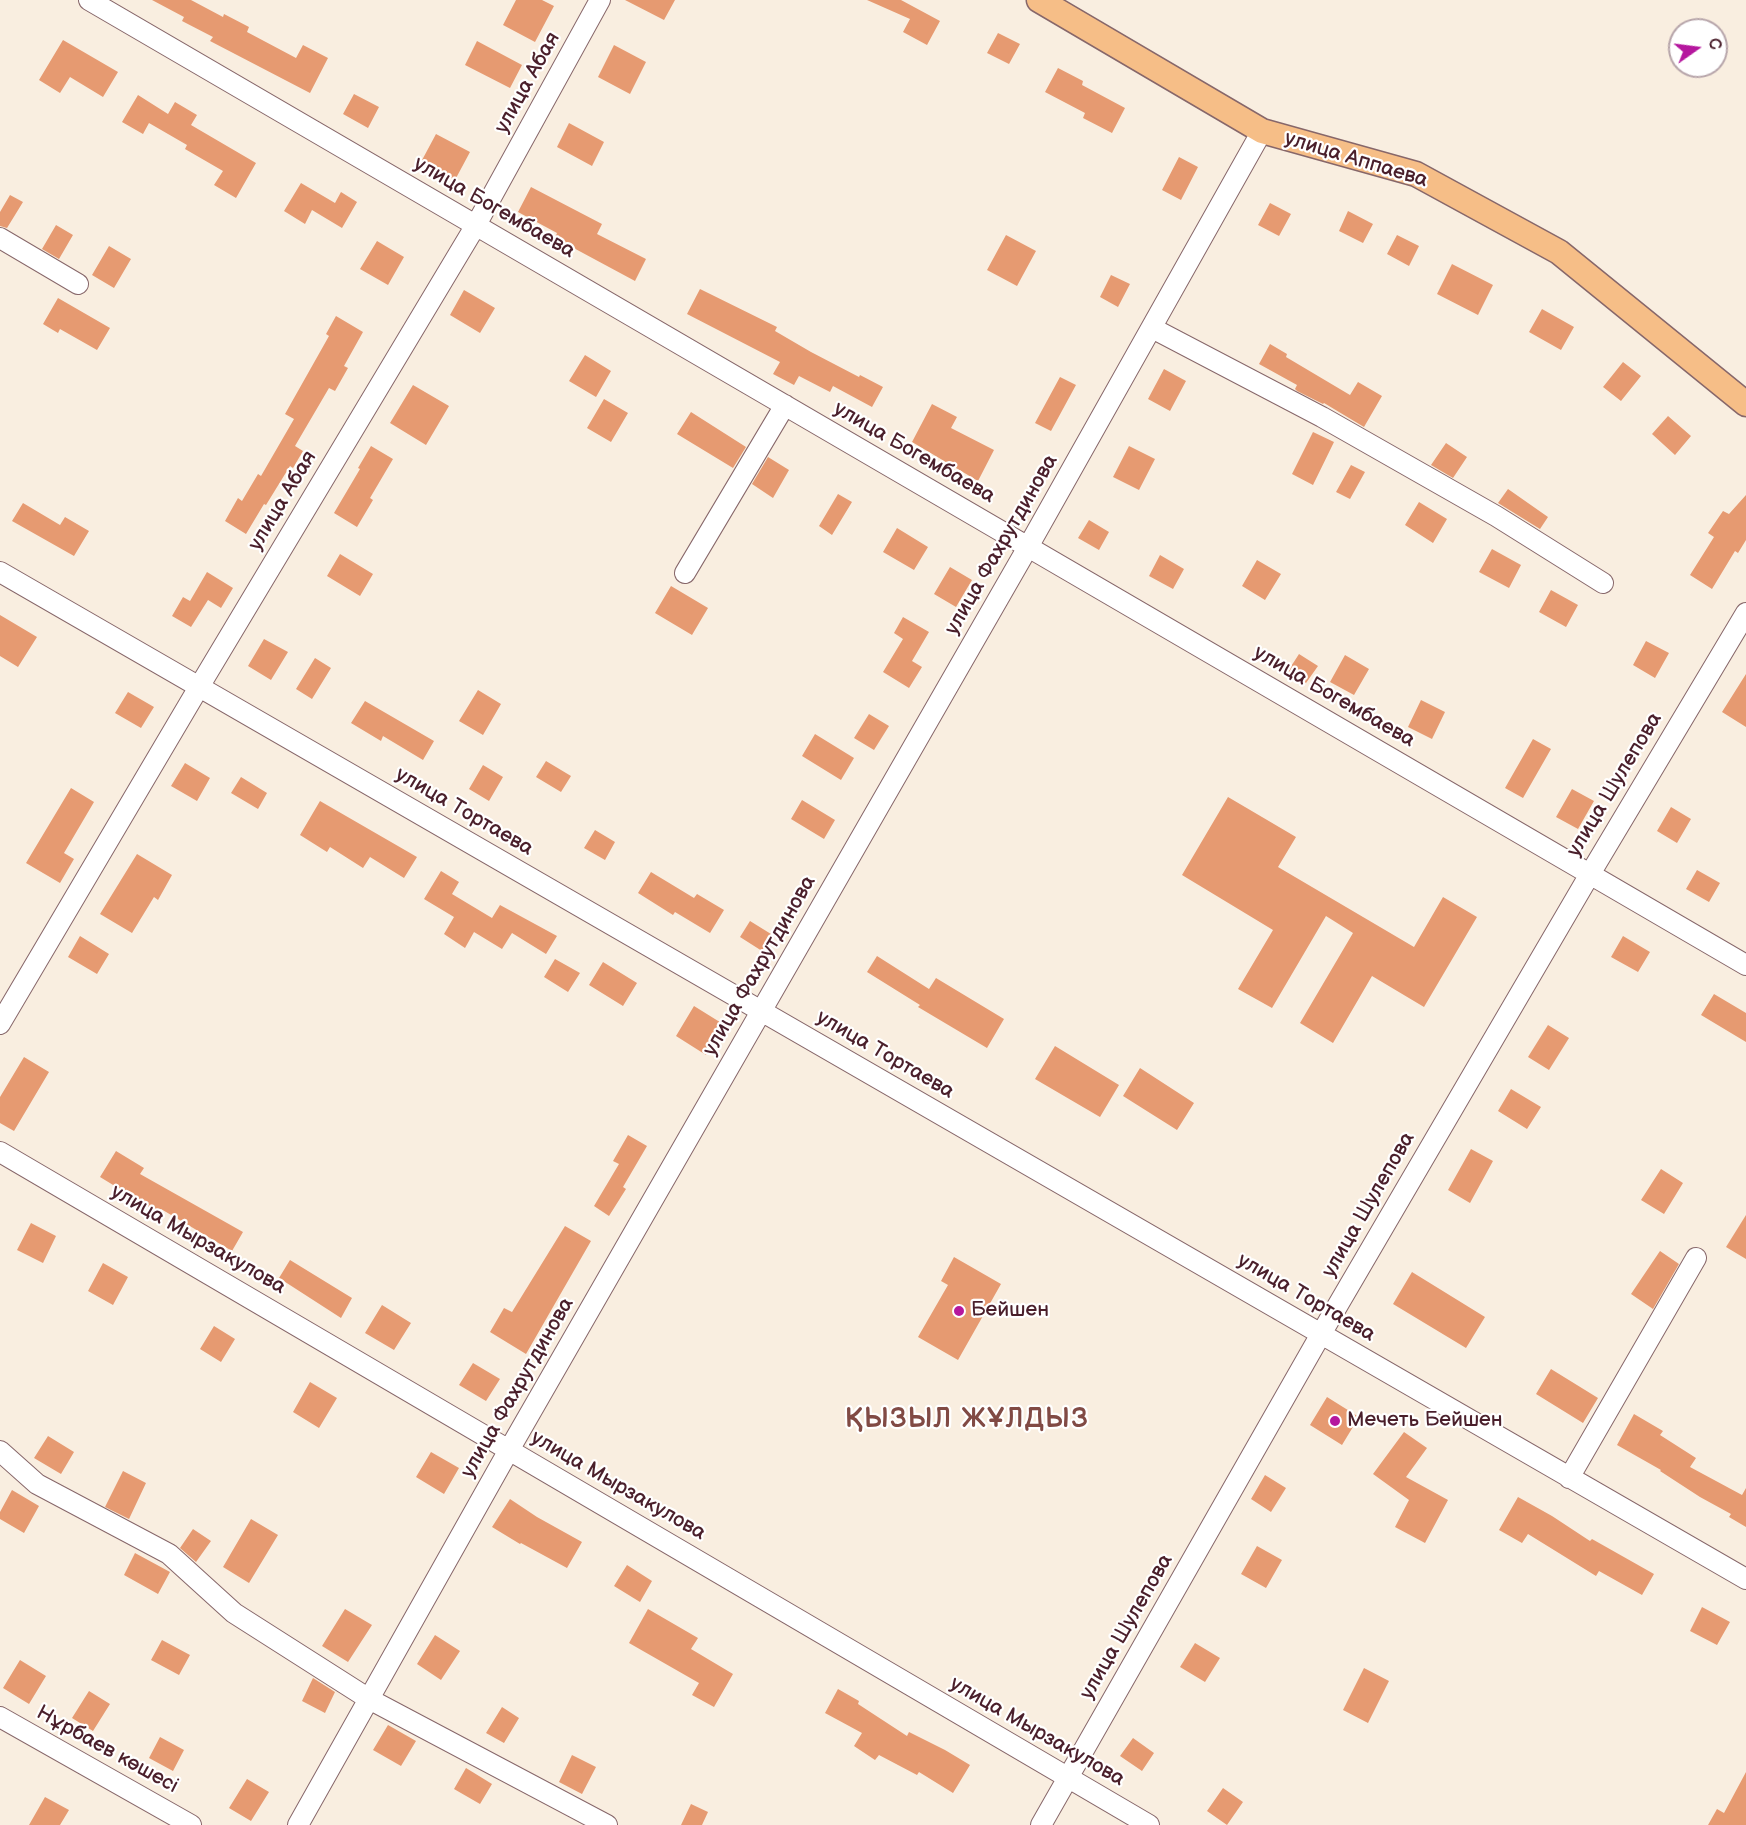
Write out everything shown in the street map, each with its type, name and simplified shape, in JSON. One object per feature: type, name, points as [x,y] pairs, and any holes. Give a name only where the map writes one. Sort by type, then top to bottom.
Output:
[{"type":"main road","name":"улица Аппаева","points":[[1039,0],[1262,131],[1416,174],[1559,252],[1746,404]]},
{"type":"street","name":"улица Богембаева","points":[[89,0],[1746,965]]},
{"type":"street","name":"улица Абая","points":[[0,1024],[476,225],[600,0]]},
{"type":"street","name":"улица Фахрутдинова","points":[[298,1825],[509,1450],[1028,547],[1262,131]]},
{"type":"street","points":[[0,238],[78,284]]},
{"type":"street","points":[[1152,328],[1322,417],[1496,516],[1602,583]]},
{"type":"street","points":[[685,573],[785,405]]},
{"type":"street","name":"улица Тортаева","points":[[0,573],[1746,1579]]},
{"type":"street","name":"улица Шулепова","points":[[1041,1825],[1321,1334],[1590,874],[1746,614]]},
{"type":"street","name":"улица Мырзакулова","points":[[0,1152],[1149,1825]]},
{"type":"street","points":[[1569,1478],[1696,1258]]},
{"type":"street","points":[[0,1451],[37,1484],[169,1554],[234,1613],[369,1699],[607,1825]]},
{"type":"street","name":"Нұрбаев көшесі","points":[[0,1717],[191,1825]]},
{"type":"building","points":[[152,0],[191,0],[223,17],[224,14],[249,27],[247,32],[296,58],[303,45],[328,58],[310,93],[210,41],[213,37],[182,21],[184,17]]},
{"type":"building","points":[[516,0],[542,0],[554,6],[535,42],[503,25]]},
{"type":"building","points":[[625,0],[675,0],[664,20]]},
{"type":"building","points":[[867,0],[901,0],[940,21],[927,45],[903,32],[910,19]]},
{"type":"building","points":[[998,33],[1020,44],[1009,64],[987,53]]},
{"type":"building","points":[[63,40],[118,72],[103,97],[70,77],[60,93],[39,80]]},
{"type":"building","points":[[477,41],[522,65],[510,88],[465,65]]},
{"type":"building","points":[[614,45],[646,62],[630,94],[598,77]]},
{"type":"building","points":[[1058,68],[1083,81],[1082,85],[1125,108],[1112,133],[1083,118],[1085,113],[1045,92]]},
{"type":"building","points":[[354,94],[379,107],[368,128],[343,114]]},
{"type":"building","points":[[138,95],[168,114],[175,102],[197,115],[191,125],[256,163],[236,198],[214,185],[223,171],[185,149],[187,145],[149,123],[143,134],[122,122]]},
{"type":"building","points":[[569,123],[604,142],[592,166],[557,147]]},
{"type":"building","points":[[436,134],[470,152],[455,180],[421,162]]},
{"type":"building","points":[[1179,157],[1198,167],[1181,200],[1162,190]]},
{"type":"building","points":[[301,183],[335,203],[341,192],[357,202],[342,228],[312,210],[305,224],[284,211]]},
{"type":"building","points":[[531,187],[602,224],[597,234],[646,259],[635,281],[555,238],[557,233],[518,212]]},
{"type":"building","points":[[10,195],[23,202],[7,228],[0,226],[0,212]]},
{"type":"building","points":[[1270,203],[1291,214],[1279,236],[1258,225]]},
{"type":"building","points":[[1348,211],[1373,224],[1363,243],[1339,231]]},
{"type":"building","points":[[56,225],[73,235],[59,259],[42,249]]},
{"type":"building","points":[[1006,235],[1036,251],[1017,286],[987,270]]},
{"type":"building","points":[[1397,235],[1419,246],[1409,266],[1387,254]]},
{"type":"building","points":[[377,241],[404,257],[388,285],[360,269]]},
{"type":"building","points":[[109,246],[131,259],[114,288],[92,275]]},
{"type":"building","points":[[1452,264],[1493,285],[1478,315],[1437,294]]},
{"type":"building","points":[[1111,275],[1130,284],[1118,307],[1100,297]]},
{"type":"building","points":[[700,289],[777,327],[775,331],[811,352],[883,387],[872,407],[833,386],[830,392],[799,376],[794,385],[773,374],[780,362],[687,314]]},
{"type":"building","points":[[464,290],[495,308],[480,333],[450,315]]},
{"type":"building","points":[[58,298],[110,328],[97,350],[60,329],[58,333],[43,324]]},
{"type":"building","points":[[1542,309],[1574,327],[1561,350],[1529,332]]},
{"type":"building","points":[[336,316],[363,332],[344,366],[348,368],[335,391],[329,388],[295,446],[303,451],[293,468],[290,466],[246,534],[225,521],[238,498],[242,501],[258,474],[261,476],[294,419],[285,414],[329,336],[326,334]]},
{"type":"building","points":[[1270,344],[1287,354],[1286,357],[1350,395],[1358,382],[1382,396],[1364,427],[1324,403],[1297,391],[1295,389],[1297,385],[1259,364]]},
{"type":"building","points":[[585,355],[611,371],[596,397],[569,381]]},
{"type":"building","points":[[1623,362],[1641,376],[1621,401],[1603,387]]},
{"type":"building","points":[[1164,369],[1186,381],[1170,411],[1148,399]]},
{"type":"building","points":[[1060,377],[1076,385],[1051,431],[1035,423]]},
{"type":"building","points":[[413,385],[449,406],[426,445],[390,423]]},
{"type":"building","points":[[604,399],[628,413],[611,442],[587,428]]},
{"type":"building","points":[[932,404],[957,417],[951,428],[994,450],[978,481],[912,442]]},
{"type":"building","points":[[691,412],[746,447],[733,468],[677,434]]},
{"type":"building","points":[[1668,416],[1691,436],[1675,455],[1652,434]]},
{"type":"building","points":[[1313,432],[1334,442],[1313,485],[1292,474]]},
{"type":"building","points":[[1446,443],[1467,457],[1453,478],[1431,465]]},
{"type":"building","points":[[371,446],[393,459],[370,498],[373,500],[357,527],[334,513]]},
{"type":"building","points":[[1129,446],[1155,459],[1139,490],[1113,477]]},
{"type":"building","points":[[768,457],[789,470],[773,498],[752,484]]},
{"type":"building","points":[[1351,465],[1365,472],[1350,499],[1336,492]]},
{"type":"building","points":[[1508,489],[1548,517],[1540,529],[1498,503]]},
{"type":"building","points":[[838,494],[852,502],[832,535],[819,526]]},
{"type":"building","points":[[1746,495],[1746,540],[1738,553],[1735,551],[1712,589],[1690,575],[1714,537],[1708,533],[1723,511],[1729,514]]},
{"type":"building","points":[[1419,502],[1447,519],[1433,543],[1405,525]]},
{"type":"building","points":[[23,503],[60,525],[65,517],[89,531],[74,556],[12,521]]},
{"type":"building","points":[[1089,520],[1109,532],[1099,550],[1078,538]]},
{"type":"building","points":[[897,528],[928,547],[914,570],[883,552]]},
{"type":"building","points":[[1492,549],[1521,565],[1509,588],[1479,572]]},
{"type":"building","points":[[340,554],[373,574],[360,596],[327,576]]},
{"type":"building","points":[[1160,555],[1184,569],[1173,589],[1149,576]]},
{"type":"building","points":[[1257,560],[1281,574],[1265,600],[1242,586]]},
{"type":"building","points":[[950,567],[972,580],[956,607],[934,594]]},
{"type":"building","points":[[207,572],[233,588],[221,608],[208,600],[191,627],[172,616],[183,597],[190,601]]},
{"type":"building","points":[[671,586],[708,608],[692,635],[655,613]]},
{"type":"building","points":[[1551,590],[1578,605],[1566,627],[1539,612]]},
{"type":"building","points":[[0,615],[37,637],[18,667],[0,656]]},
{"type":"building","points":[[903,617],[929,632],[912,661],[922,667],[909,688],[883,672],[903,639],[894,633]]},
{"type":"building","points":[[264,639],[288,652],[271,680],[248,666]]},
{"type":"building","points":[[1646,641],[1669,653],[1655,678],[1633,665]]},
{"type":"building","points":[[1299,654],[1318,666],[1306,683],[1288,671]]},
{"type":"building","points":[[1345,655],[1369,669],[1354,695],[1330,682]]},
{"type":"building","points":[[315,658],[331,668],[312,699],[296,689]]},
{"type":"building","points":[[1746,674],[1746,727],[1722,712]]},
{"type":"building","points":[[478,690],[501,704],[483,735],[459,721]]},
{"type":"building","points":[[128,692],[154,707],[141,728],[115,713]]},
{"type":"building","points":[[1421,700],[1445,712],[1432,739],[1408,727]]},
{"type":"building","points":[[365,701],[434,741],[423,760],[383,736],[381,741],[351,723]]},
{"type":"building","points":[[869,714],[889,726],[874,750],[854,738]]},
{"type":"building","points":[[815,734],[854,758],[841,780],[802,756]]},
{"type":"building","points":[[1533,739],[1551,749],[1523,798],[1505,788]]},
{"type":"building","points":[[546,761],[571,776],[561,792],[536,777]]},
{"type":"building","points":[[185,763],[210,778],[197,801],[171,786]]},
{"type":"building","points":[[483,765],[503,777],[489,801],[469,789]]},
{"type":"building","points":[[241,777],[267,793],[258,809],[231,793]]},
{"type":"building","points":[[71,788],[94,802],[64,853],[74,859],[60,883],[26,863]]},
{"type":"building","points":[[1572,789],[1594,801],[1578,829],[1556,817]]},
{"type":"building","points":[[1228,797],[1296,837],[1278,867],[1414,947],[1443,897],[1477,917],[1424,1007],[1372,976],[1333,1043],[1300,1023],[1353,933],[1326,916],[1272,1008],[1238,989],[1273,930],[1182,875]]},
{"type":"building","points":[[802,800],[835,820],[824,839],[791,819]]},
{"type":"building","points":[[320,801],[417,857],[404,878],[370,857],[363,868],[330,847],[327,852],[300,835]]},
{"type":"building","points":[[1671,807],[1691,819],[1677,843],[1657,831]]},
{"type":"building","points":[[595,830],[615,842],[605,860],[584,848]]},
{"type":"building","points":[[137,854],[172,875],[158,900],[154,897],[132,933],[100,914]]},
{"type":"building","points":[[1697,870],[1720,883],[1709,902],[1686,889]]},
{"type":"building","points":[[441,871],[459,882],[452,894],[492,918],[500,905],[557,936],[546,954],[512,933],[502,949],[474,932],[465,948],[444,934],[454,917],[424,899]]},
{"type":"building","points":[[651,872],[694,898],[697,894],[724,910],[710,933],[675,912],[673,915],[638,893]]},
{"type":"building","points":[[750,921],[771,934],[762,951],[740,937]]},
{"type":"building","points":[[80,936],[109,954],[97,974],[68,957]]},
{"type":"building","points":[[1623,936],[1650,952],[1638,972],[1611,957]]},
{"type":"building","points":[[877,956],[929,989],[936,978],[1004,1019],[987,1048],[918,1007],[920,1005],[867,972]]},
{"type":"building","points":[[555,959],[580,973],[568,992],[544,977]]},
{"type":"building","points":[[603,962],[637,983],[623,1006],[589,985]]},
{"type":"building","points":[[1714,994],[1746,1013],[1746,1042],[1701,1015]]},
{"type":"building","points":[[694,1006],[723,1024],[706,1055],[676,1036]]},
{"type":"building","points":[[1548,1025],[1569,1038],[1549,1070],[1528,1057]]},
{"type":"building","points":[[1055,1046],[1119,1085],[1100,1117],[1035,1079]]},
{"type":"building","points":[[24,1057],[49,1072],[14,1131],[0,1123],[0,1097]]},
{"type":"building","points":[[1140,1068],[1194,1103],[1177,1130],[1123,1096]]},
{"type":"building","points":[[1511,1089],[1541,1107],[1527,1129],[1498,1111]]},
{"type":"building","points":[[628,1135],[647,1146],[623,1187],[626,1189],[609,1216],[594,1206],[619,1164],[613,1161]]},
{"type":"building","points":[[1471,1149],[1493,1161],[1470,1203],[1448,1190]]},
{"type":"building","points":[[116,1151],[144,1168],[140,1174],[243,1232],[232,1251],[161,1209],[159,1213],[100,1177]]},
{"type":"building","points":[[1661,1169],[1683,1183],[1664,1214],[1641,1200]]},
{"type":"building","points":[[1746,1215],[1746,1259],[1726,1247]]},
{"type":"building","points":[[31,1223],[56,1236],[43,1263],[17,1250]]},
{"type":"building","points":[[565,1226],[591,1241],[526,1354],[490,1332],[504,1308],[512,1312]]},
{"type":"building","points":[[1660,1251],[1679,1264],[1653,1309],[1631,1294]]},
{"type":"building","name":"Бейшен","points":[[954,1257],[1001,1284],[958,1360],[918,1337],[948,1285],[941,1281]]},
{"type":"building","points":[[290,1260],[352,1298],[341,1318],[279,1278]]},
{"type":"building","points":[[103,1263],[128,1277],[113,1305],[88,1291]]},
{"type":"building","points":[[1412,1272],[1485,1317],[1466,1348],[1393,1304]]},
{"type":"building","points":[[382,1305],[411,1323],[394,1350],[365,1333]]},
{"type":"building","points":[[214,1326],[235,1339],[221,1362],[200,1349]]},
{"type":"building","points":[[473,1363],[500,1379],[486,1401],[459,1385]]},
{"type":"building","points":[[1551,1369],[1598,1398],[1583,1423],[1536,1394]]},
{"type":"building","points":[[310,1382],[337,1398],[319,1428],[293,1412]]},
{"type":"building","name":"Мечеть Бейшен","points":[[1327,1397],[1359,1417],[1342,1445],[1310,1425]]},
{"type":"building","points":[[1634,1414],[1663,1431],[1660,1435],[1696,1458],[1690,1467],[1742,1495],[1746,1488],[1746,1527],[1729,1517],[1731,1514],[1617,1445]]},
{"type":"building","points":[[1404,1432],[1427,1448],[1406,1477],[1448,1500],[1425,1543],[1395,1527],[1409,1500],[1373,1474]]},
{"type":"building","points":[[48,1436],[74,1452],[61,1474],[34,1458]]},
{"type":"building","points":[[431,1452],[459,1468],[444,1494],[416,1477]]},
{"type":"building","points":[[123,1471],[146,1483],[129,1519],[105,1507]]},
{"type":"building","points":[[1265,1475],[1286,1488],[1271,1512],[1251,1499]]},
{"type":"building","points":[[12,1490],[39,1506],[24,1533],[0,1519],[0,1512]]},
{"type":"building","points":[[1518,1497],[1590,1541],[1592,1539],[1654,1574],[1642,1595],[1599,1571],[1596,1576],[1528,1534],[1522,1543],[1499,1530]]},
{"type":"building","points":[[510,1499],[582,1542],[567,1568],[492,1527]]},
{"type":"building","points":[[251,1519],[278,1535],[249,1583],[223,1567]]},
{"type":"building","points":[[193,1529],[211,1541],[196,1562],[180,1548]]},
{"type":"building","points":[[1257,1546],[1282,1560],[1266,1588],[1241,1574]]},
{"type":"building","points":[[135,1553],[170,1572],[158,1594],[124,1575]]},
{"type":"building","points":[[627,1565],[652,1581],[640,1602],[614,1586]]},
{"type":"building","points":[[1702,1607],[1730,1622],[1717,1645],[1690,1631]]},
{"type":"building","points":[[345,1609],[372,1625],[348,1662],[322,1646]]},
{"type":"building","points":[[648,1609],[698,1638],[691,1649],[733,1674],[714,1707],[692,1695],[699,1683],[629,1643]]},
{"type":"building","points":[[435,1635],[460,1651],[441,1680],[417,1664]]},
{"type":"building","points":[[162,1640],[190,1655],[179,1675],[151,1660]]},
{"type":"building","points":[[1195,1643],[1220,1658],[1205,1682],[1180,1667]]},
{"type":"building","points":[[20,1660],[46,1676],[29,1704],[3,1688]]},
{"type":"building","points":[[1364,1668],[1389,1681],[1368,1723],[1343,1710]]},
{"type":"building","points":[[313,1678],[335,1692],[325,1713],[302,1701]]},
{"type":"building","points":[[838,1689],[859,1701],[858,1704],[907,1736],[909,1732],[970,1765],[953,1793],[919,1772],[917,1775],[879,1755],[875,1760],[854,1746],[862,1733],[825,1713]]},
{"type":"building","points":[[89,1691],[110,1704],[93,1731],[72,1718]]},
{"type":"building","points":[[502,1707],[519,1718],[504,1743],[486,1733]]},
{"type":"building","points":[[388,1725],[416,1741],[401,1766],[373,1750]]},
{"type":"building","points":[[160,1737],[184,1750],[173,1771],[149,1758]]},
{"type":"building","points":[[1133,1738],[1154,1753],[1142,1771],[1120,1756]]},
{"type":"building","points":[[572,1755],[596,1767],[582,1794],[559,1782]]},
{"type":"building","points":[[466,1768],[492,1784],[480,1804],[454,1789]]},
{"type":"building","points":[[1746,1772],[1746,1825],[1708,1825],[1717,1809],[1724,1813]]},
{"type":"building","points":[[247,1779],[269,1792],[251,1821],[229,1808]]},
{"type":"building","points":[[1223,1788],[1243,1802],[1227,1825],[1207,1811]]},
{"type":"building","points":[[45,1797],[69,1810],[60,1825],[29,1825]]},
{"type":"building","points":[[691,1804],[708,1812],[702,1825],[681,1825]]},
{"type":"place","name":"Бейшен","points":[[959,1311]]},
{"type":"place","name":"Мечеть Бейшен","points":[[1335,1421]]},
{"type":"district","name":"ҚЫЗЫЛ ЖҰЛДЫЗ","points":[[967,1420]]}]
